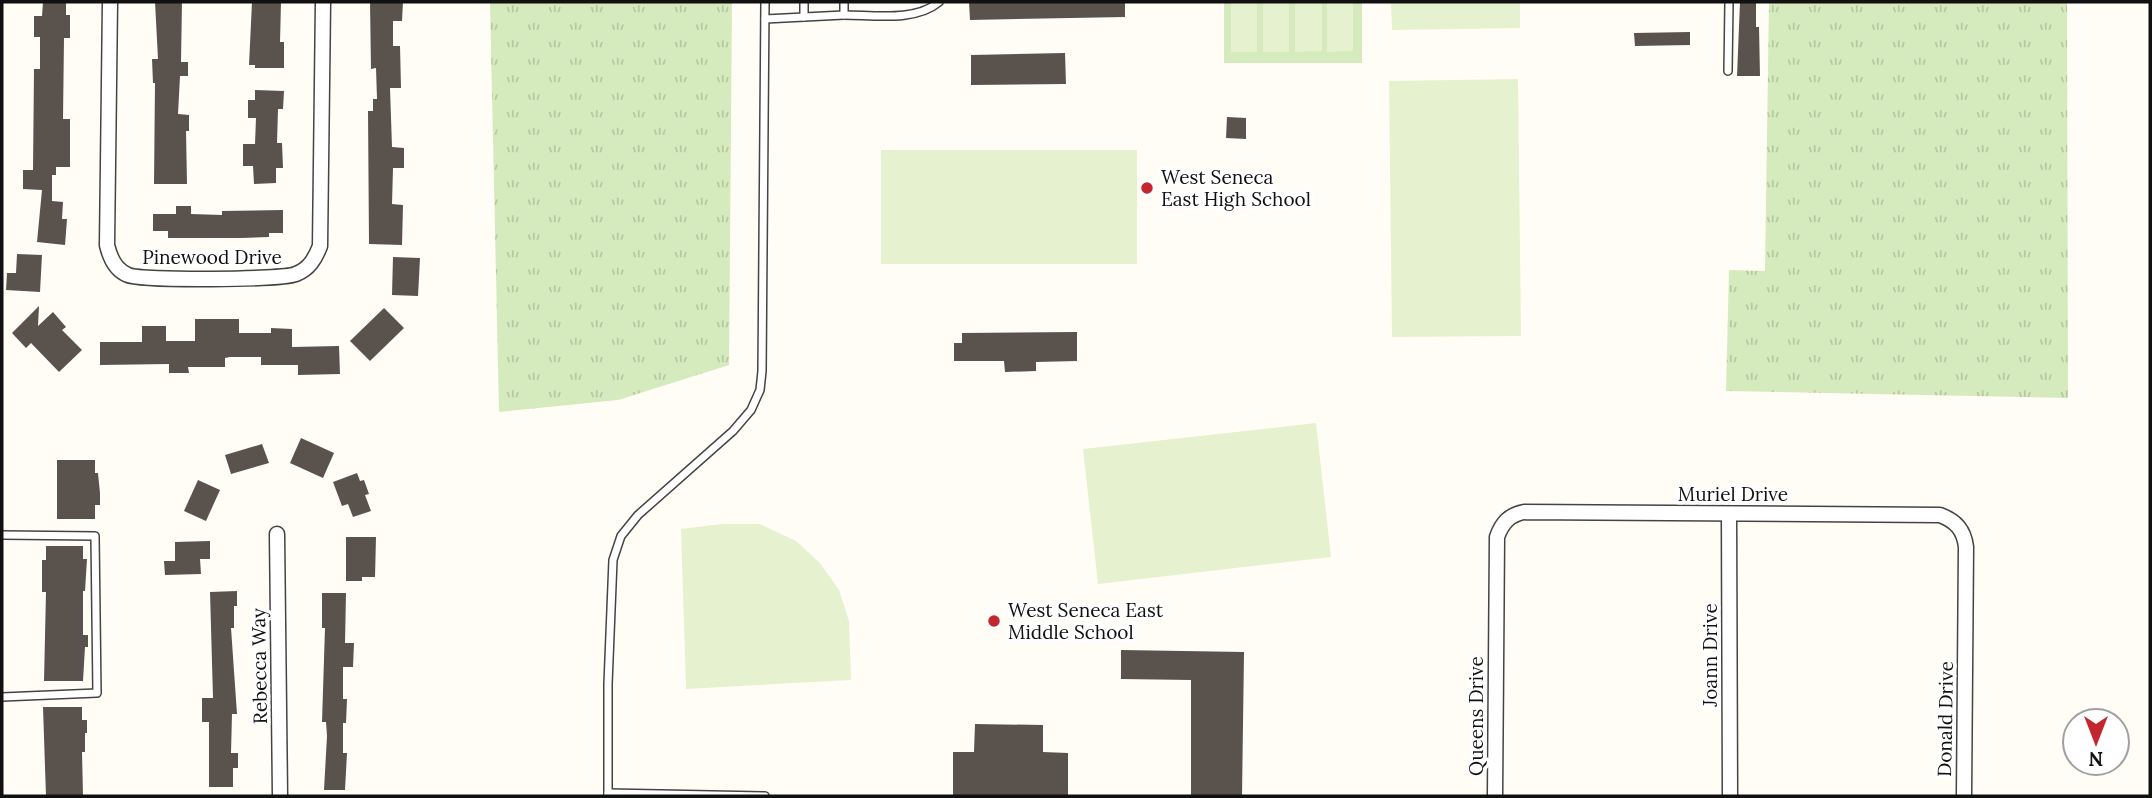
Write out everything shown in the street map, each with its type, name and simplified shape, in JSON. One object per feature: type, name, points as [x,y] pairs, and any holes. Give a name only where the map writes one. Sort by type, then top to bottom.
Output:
[{"type":"street","name":"Pinewood Drive","points":[[110,2],[107,245],[109,256],[116,267],[136,278],[290,276],[309,266],[316,257],[320,246],[323,2]]},
{"type":"street","name":"Muriel Drive","points":[[1496,635],[1497,537],[1509,518],[1524,512],[1940,515],[1959,526],[1965,537],[1965,642]]},
{"type":"street","name":"Joann Drive","points":[[1729,514],[1730,796]]},
{"type":"street","name":"Rebecca Way","points":[[277,534],[280,796]]},
{"type":"street","name":"Queens Drive","points":[[1495,796],[1496,635]]},
{"type":"street","name":"Donald Drive","points":[[1964,796],[1965,642]]},
{"type":"lane","points":[[765,2],[760,390],[751,410],[733,431],[638,515],[621,536],[613,560],[608,684],[608,795],[765,796]]},
{"type":"lane","points":[[804,2],[804,17]]},
{"type":"lane","points":[[844,2],[844,15]]},
{"type":"lane","points":[[765,19],[915,14],[930,10],[939,2]]},
{"type":"lane","points":[[1728,71],[1729,2]]},
{"type":"lane","points":[[2,535],[95,536],[97,693],[2,696]]},
{"type":"green space","points":[[490,2],[732,2],[729,365],[618,400],[499,412]]},
{"type":"green space","points":[[1224,2],[1362,2],[1362,63],[1224,63]]},
{"type":"green space","points":[[1231,2],[1257,2],[1257,52],[1231,52]]},
{"type":"green space","points":[[1263,2],[1289,2],[1289,52],[1263,52]]},
{"type":"green space","points":[[1295,2],[1322,2],[1322,51],[1295,52]]},
{"type":"green space","points":[[1327,2],[1353,2],[1353,51],[1327,52]]},
{"type":"green space","points":[[1391,2],[1520,2],[1520,28],[1392,30]]},
{"type":"green space","points":[[1769,2],[2067,2],[2068,398],[1726,391],[1729,270],[1765,271]]},
{"type":"green space","points":[[1518,79],[1521,336],[1392,337],[1389,81]]},
{"type":"green space","points":[[881,150],[1137,150],[1137,264],[881,264]]},
{"type":"green space","points":[[1316,423],[1331,557],[1098,584],[1083,449]]},
{"type":"green space","points":[[721,524],[760,524],[796,541],[820,563],[839,590],[849,621],[851,680],[686,689],[681,529]]},
{"type":"building","points":[[43,2],[66,2],[66,15],[70,15],[70,38],[64,38],[63,119],[70,119],[70,167],[56,167],[56,175],[52,175],[52,201],[63,202],[62,219],[67,219],[65,245],[37,242],[42,190],[23,189],[23,170],[33,170],[34,69],[40,69],[40,37],[34,37],[34,16],[42,16]]},
{"type":"building","points":[[155,2],[182,2],[181,62],[188,62],[188,76],[180,76],[178,114],[189,115],[189,131],[186,131],[187,184],[154,184],[155,83],[152,59],[158,59]]},
{"type":"building","points":[[252,2],[281,2],[280,42],[284,42],[284,68],[255,68],[255,65],[249,65]]},
{"type":"building","points":[[370,2],[403,2],[402,21],[393,21],[393,46],[400,46],[401,88],[390,88],[392,147],[404,148],[404,168],[393,168],[392,204],[403,205],[402,245],[369,244],[368,111],[373,111],[373,99],[377,99],[376,68],[371,69]]},
{"type":"building","points":[[969,2],[1125,2],[1125,17],[970,20]]},
{"type":"building","points":[[1740,2],[1756,2],[1760,76],[1737,76]]},
{"type":"building","points":[[1690,32],[1690,45],[1635,46],[1634,33]]},
{"type":"building","points":[[1065,53],[1066,84],[971,85],[971,55]]},
{"type":"building","points":[[255,90],[284,91],[283,109],[278,109],[277,143],[282,143],[283,168],[276,168],[276,183],[254,184],[253,166],[243,166],[243,144],[255,144],[256,118],[248,118],[248,100],[255,100]]},
{"type":"building","points":[[1227,117],[1246,118],[1246,139],[1226,138]]},
{"type":"building","points":[[176,206],[191,206],[191,214],[222,215],[222,211],[283,210],[283,233],[269,233],[269,237],[168,238],[168,231],[153,231],[153,214],[176,214]]},
{"type":"building","points":[[17,254],[42,255],[40,292],[6,290],[7,273],[16,273]]},
{"type":"building","points":[[393,257],[420,258],[418,296],[392,295]]},
{"type":"building","points":[[39,306],[38,326],[53,312],[66,327],[62,330],[82,350],[59,372],[31,343],[26,348],[12,333]]},
{"type":"building","points":[[384,308],[404,328],[370,361],[350,341]]},
{"type":"building","points":[[195,319],[239,319],[239,333],[271,333],[271,328],[292,329],[292,347],[339,346],[340,374],[298,375],[298,365],[261,365],[261,357],[225,358],[225,367],[188,367],[189,373],[169,373],[169,364],[100,365],[100,342],[142,342],[142,326],[166,326],[166,341],[195,341]]},
{"type":"building","points":[[1077,332],[1077,361],[1036,362],[1036,371],[1005,372],[1004,361],[954,361],[954,343],[962,343],[962,333]]},
{"type":"building","points":[[301,438],[334,453],[323,478],[290,463]]},
{"type":"building","points":[[262,444],[269,463],[231,474],[225,455]]},
{"type":"building","points":[[57,460],[95,460],[100,505],[95,505],[95,519],[57,519]]},
{"type":"building","points":[[357,473],[360,481],[364,480],[369,494],[365,495],[371,511],[353,517],[348,504],[342,506],[333,482]]},
{"type":"building","points":[[198,480],[220,490],[206,521],[184,511]]},
{"type":"building","points":[[346,537],[376,537],[375,577],[362,577],[362,581],[346,581]]},
{"type":"building","points":[[210,541],[210,559],[200,559],[201,574],[165,575],[164,561],[175,561],[175,542]]},
{"type":"building","points":[[46,546],[83,546],[83,559],[87,559],[83,591],[83,635],[88,635],[88,647],[85,647],[83,681],[44,681],[46,592],[42,592],[42,560],[46,560]]},
{"type":"building","points":[[237,591],[234,628],[231,628],[237,714],[232,714],[231,753],[238,753],[238,768],[233,768],[233,787],[209,787],[209,722],[202,722],[202,698],[213,698],[210,592]]},
{"type":"building","points":[[322,593],[346,593],[345,643],[354,643],[353,667],[343,667],[343,699],[347,699],[346,723],[343,723],[343,753],[347,753],[345,790],[324,790],[327,736],[326,722],[322,722],[325,628],[322,628]]},
{"type":"building","points":[[1121,650],[1244,652],[1242,796],[1191,796],[1191,680],[1121,679]]},
{"type":"building","points":[[43,707],[82,707],[82,720],[87,720],[85,752],[82,752],[83,796],[46,796]]},
{"type":"building","points":[[975,724],[1043,725],[1043,752],[1068,753],[1068,796],[953,796],[953,752],[974,752]]},
{"type":"place","name":"West Seneca East High School","points":[[1147,188]]},
{"type":"place","name":"West Seneca East Middle School","points":[[994,621]]}]
